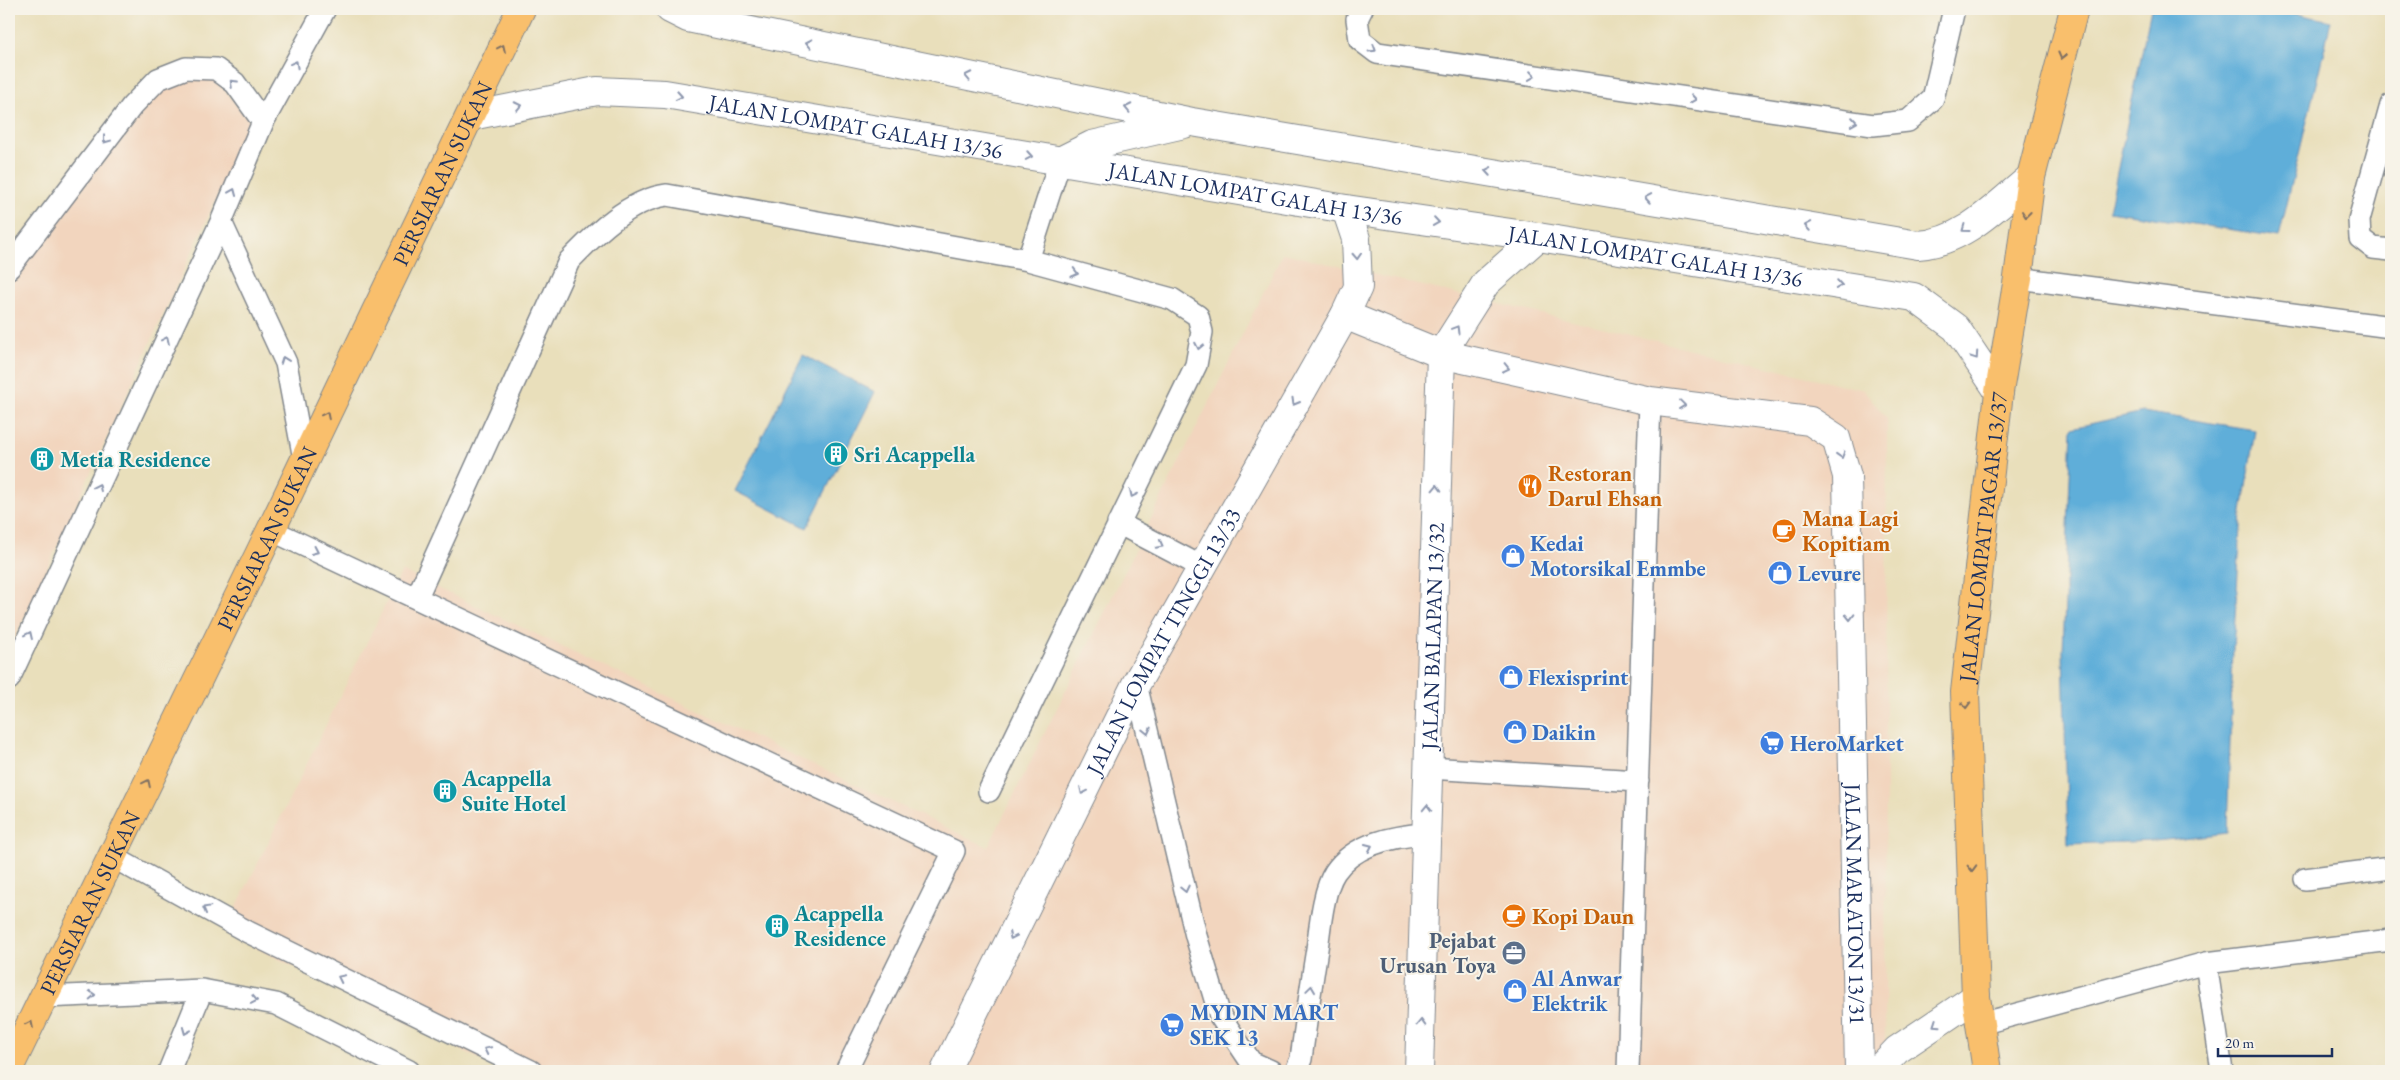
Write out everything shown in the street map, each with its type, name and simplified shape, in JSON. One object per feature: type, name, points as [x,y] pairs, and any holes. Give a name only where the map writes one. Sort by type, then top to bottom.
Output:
[{"type":"main road","name":"PERSIARAN SUKAN","points":[[9,1068],[271,530],[521,9]]},
{"type":"main road","name":"JALAN LOMPAT PAGAR 13/37","points":[[1987,1071],[1976,997],[1965,692],[1999,392],[2018,278],[2031,177],[2074,9]]},
{"type":"street","points":[[670,9],[688,18],[1192,122],[1918,245],[1934,244],[1958,235],[2031,177]]},
{"type":"street","name":"JALAN LOMPAT GALAH 13/36","points":[[471,116],[597,91],[665,94],[1346,209],[1538,237],[1914,297],[1956,328],[1999,392]]},
{"type":"street","points":[[1060,161],[1092,145],[1192,122]]},
{"type":"street","name":"JALAN LOMPAT TINGGI 13/33","points":[[945,1071],[1136,684],[1345,315],[1358,287],[1356,239],[1346,209]]},
{"type":"street","points":[[1441,354],[1486,283],[1538,237]]},
{"type":"street","points":[[1345,315],[1441,354],[1650,401]]},
{"type":"street","name":"JALAN BALAPAN 13/32","points":[[1420,1071],[1441,354]]},
{"type":"street","name":"JALAN MARATON 13/31","points":[[1650,401],[1810,421],[1836,438],[1847,476],[1859,1071]]},
{"type":"street","points":[[1877,1071],[1897,1050],[1976,997]]},
{"type":"lane","points":[[9,679],[221,222],[263,122],[325,9]]},
{"type":"lane","points":[[1362,9],[1357,19],[1360,40],[1377,53],[1873,125],[1908,121],[1932,98],[1954,9]]},
{"type":"lane","points":[[9,268],[132,106],[158,78],[186,68],[216,69],[235,83],[263,122]]},
{"type":"lane","points":[[2391,105],[2359,220],[2360,238],[2373,248],[2391,250]]},
{"type":"lane","points":[[1028,260],[1060,161]]},
{"type":"lane","points":[[417,597],[570,261],[599,230],[650,197],[667,195],[1028,260],[1172,299],[1198,316],[1202,332],[1196,366],[989,791]]},
{"type":"lane","points":[[221,222],[286,363],[304,459]]},
{"type":"lane","points":[[2018,278],[2391,327]]},
{"type":"lane","points":[[1628,1071],[1650,401]]},
{"type":"lane","points":[[1118,523],[1202,567]]},
{"type":"lane","points":[[271,530],[954,851],[846,1071]]},
{"type":"lane","points":[[1136,684],[1196,936],[1220,1016],[1251,1062],[1271,1071]]},
{"type":"lane","points":[[1429,768],[1638,780]]},
{"type":"lane","points":[[1296,1071],[1301,1059],[1323,907],[1334,872],[1352,855],[1369,846],[1394,836],[1426,834]]},
{"type":"lane","points":[[112,856],[248,932],[531,1071]]},
{"type":"lane","points":[[2305,879],[2391,868]]},
{"type":"lane","points":[[1980,1024],[2206,963],[2391,940]]},
{"type":"lane","points":[[2206,963],[2222,1071]]},
{"type":"lane","points":[[44,996],[202,990],[276,1004],[409,1071]]},
{"type":"lane","points":[[170,1071],[202,990]]},
{"type":"shaded area","points":[[203,77],[213,79],[226,91],[251,123],[9,651],[9,277],[154,97],[176,83]]},
{"type":"shaded area","points":[[1283,253],[1864,390],[1887,419],[1885,1071],[504,1071],[224,932],[402,571],[988,847]]},
{"type":"water","points":[[2151,9],[2273,9],[2331,21],[2279,237],[2109,211]]},
{"type":"water","points":[[803,355],[875,392],[807,528],[735,491]]},
{"type":"water","points":[[2143,412],[2255,430],[2242,512],[2233,648],[2227,833],[2156,841],[2068,844],[2063,651],[2072,428]]},
{"type":"place","name":"Sri Acappella","points":[[836,454]]},
{"type":"place","name":"Metia Residence","points":[[42,459]]},
{"type":"place","name":"Restoran Darul Ehsan","points":[[1530,486]]},
{"type":"place","name":"Mana Lagi Kopitiam","points":[[1784,531]]},
{"type":"place","name":"Kedai Motorsikal Emmbe","points":[[1513,556]]},
{"type":"place","name":"Levure","points":[[1780,573]]},
{"type":"place","name":"Flexisprint","points":[[1511,677]]},
{"type":"place","name":"Daikin","points":[[1515,732]]},
{"type":"place","name":"HeroMarket","points":[[1772,743]]},
{"type":"place","name":"Acappella Suite Hotel","points":[[445,791]]},
{"type":"place","name":"Kopi Daun","points":[[1514,916]]},
{"type":"place","name":"Acappella Residence","points":[[777,926]]},
{"type":"place","name":"Pejabat Urusan Toya","points":[[1514,953]]},
{"type":"place","name":"Al Anwar Elektrik","points":[[1515,991]]},
{"type":"place","name":"MYDIN MART SEK 13","points":[[1172,1025]]}]
